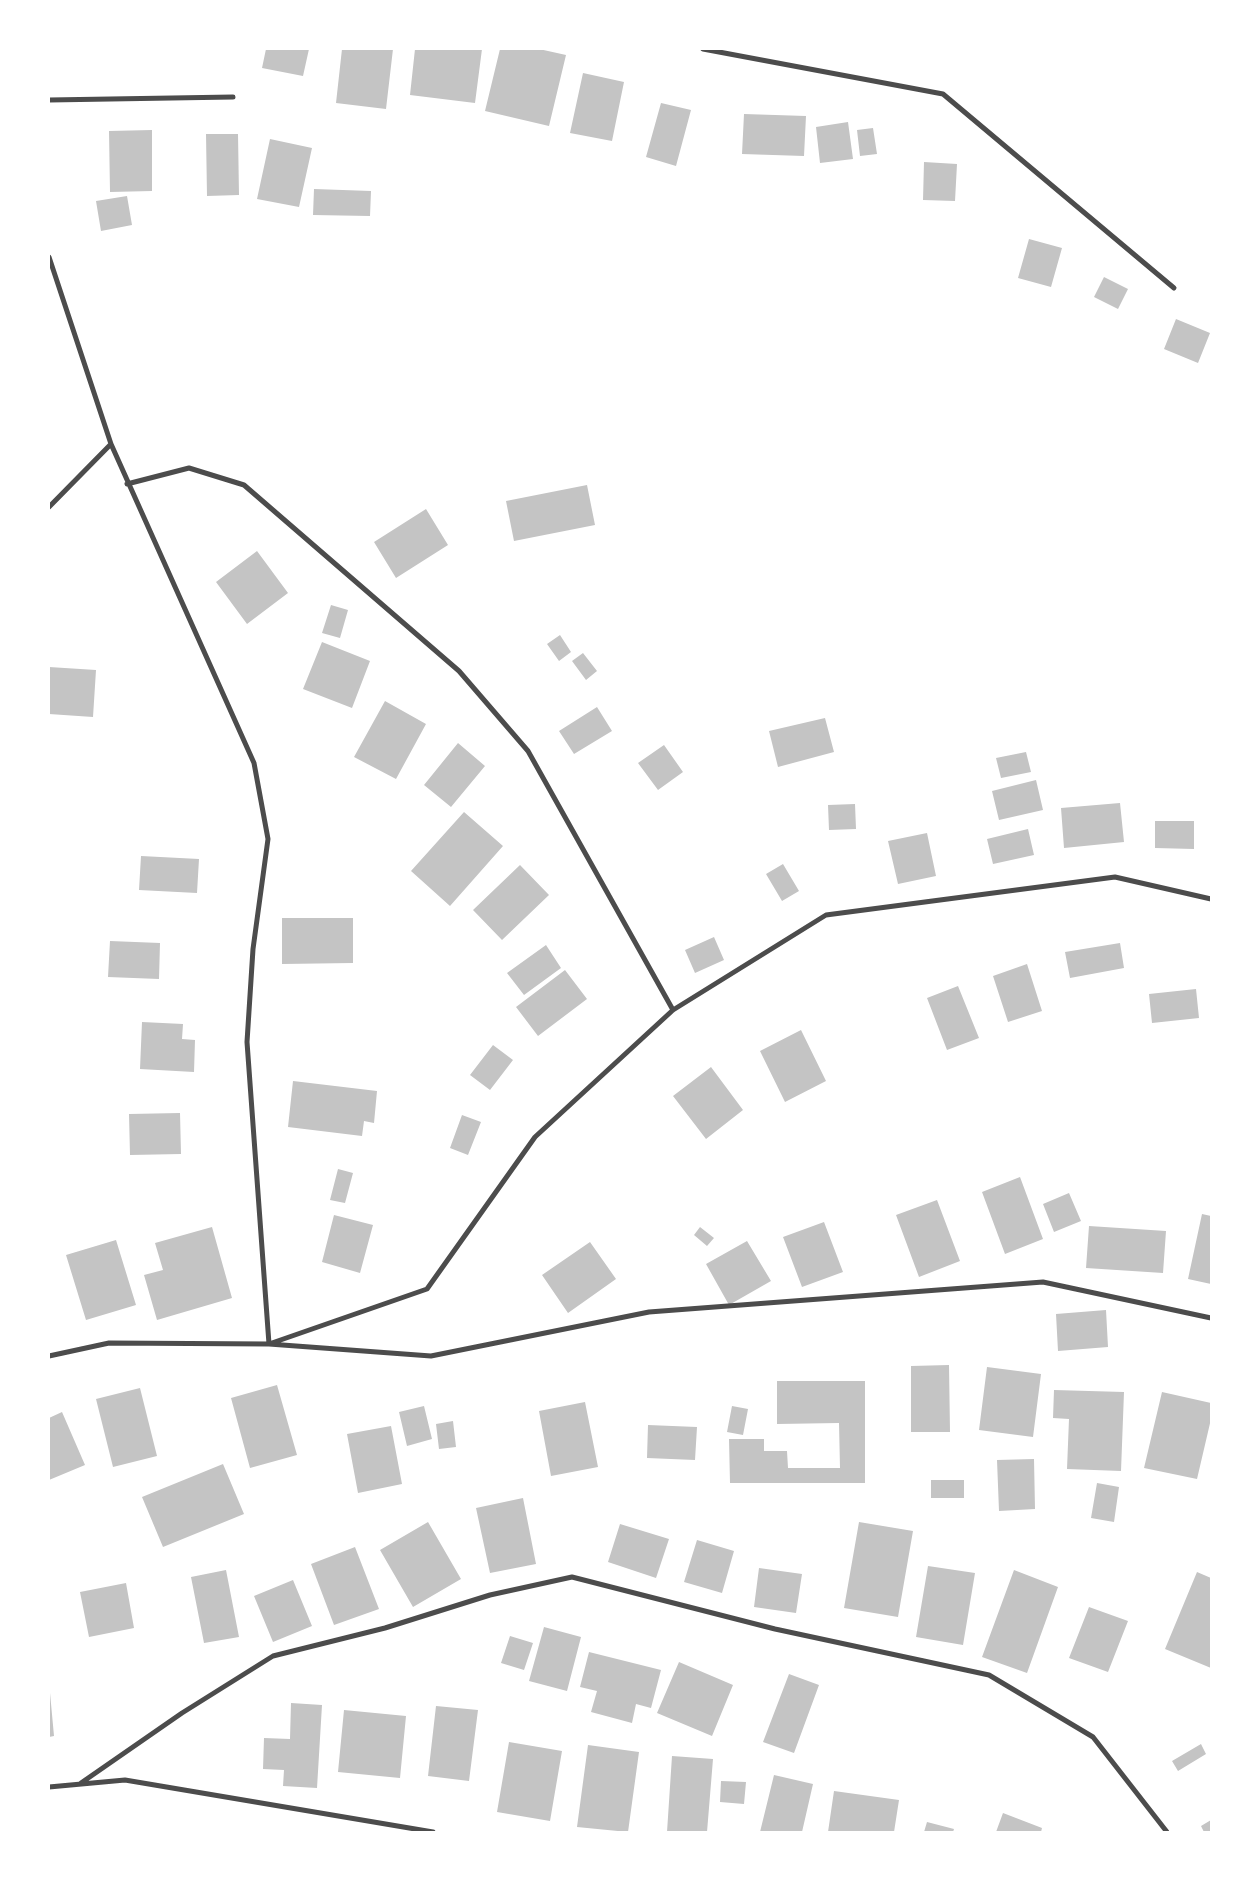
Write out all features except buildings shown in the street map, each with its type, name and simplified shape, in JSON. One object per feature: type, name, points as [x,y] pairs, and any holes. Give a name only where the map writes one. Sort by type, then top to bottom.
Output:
[{"type":"street","points":[[705,49],[943,94],[1174,288]]},
{"type":"street","points":[[49,100],[233,97]]},
{"type":"street","points":[[49,257],[111,444],[254,763],[268,839],[253,949],[247,1042],[269,1344]]},
{"type":"street","points":[[49,507],[111,444]]},
{"type":"street","points":[[128,484],[189,468],[244,484],[459,671],[528,751],[673,1010]]},
{"type":"street","points":[[269,1344],[427,1289],[535,1137],[673,1010],[826,915],[1115,877],[1211,899]]},
{"type":"street","points":[[49,1356],[108,1343],[269,1344],[431,1356],[649,1312],[1043,1282],[1211,1318]]},
{"type":"street","points":[[81,1783],[182,1713],[273,1656],[385,1628],[490,1595],[572,1577],[775,1630],[989,1675],[1093,1737],[1168,1832]]},
{"type":"street","points":[[49,1787],[125,1780],[433,1832]]}]
